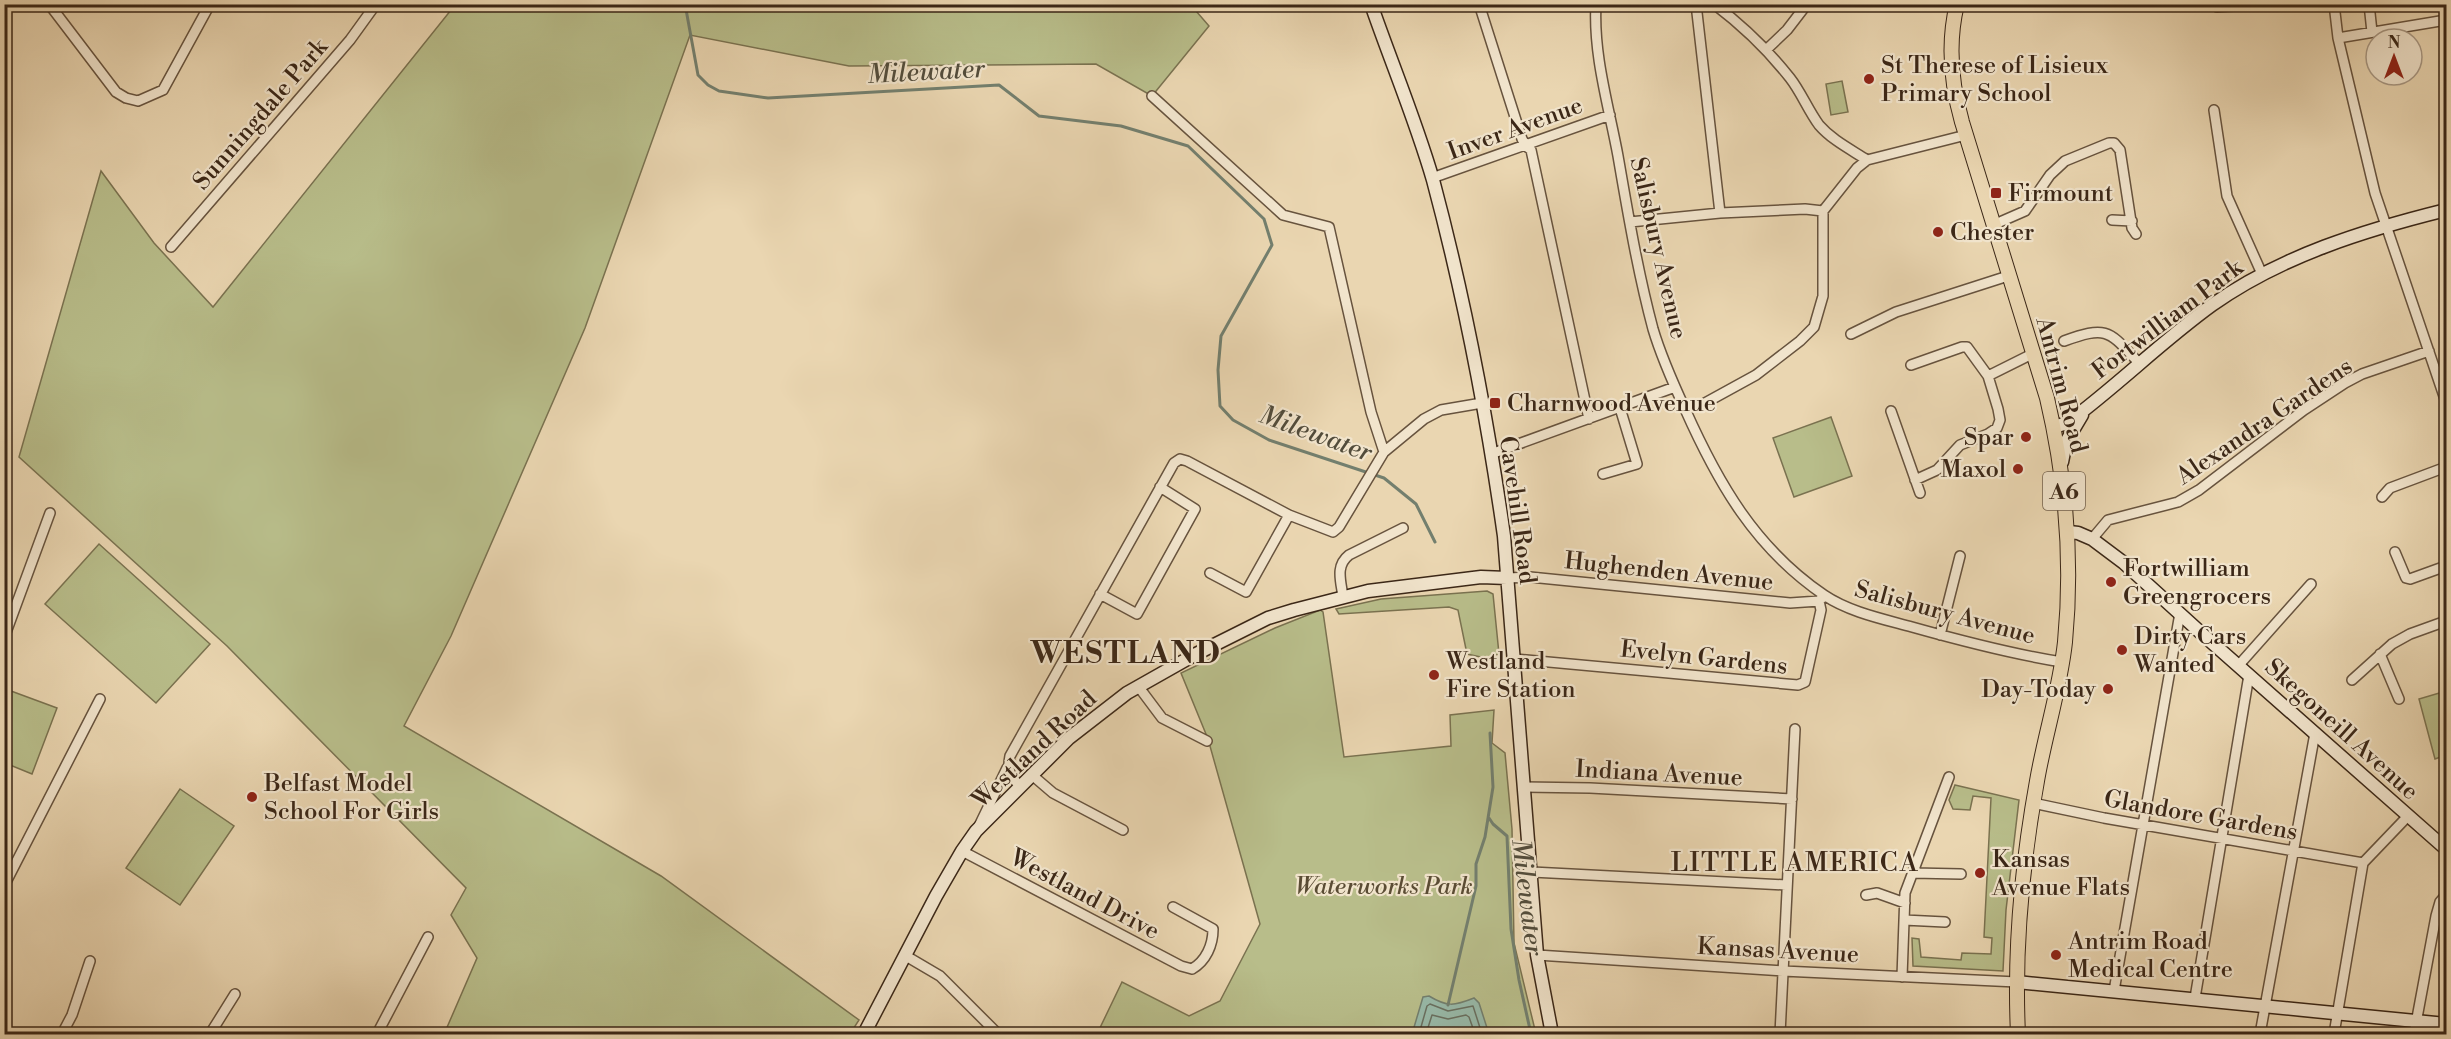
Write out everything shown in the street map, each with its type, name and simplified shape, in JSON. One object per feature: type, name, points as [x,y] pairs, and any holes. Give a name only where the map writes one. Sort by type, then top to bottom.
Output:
[{"type":"main road","name":"Antrim Road","points":[[1956,4],[1951,38],[1952,83],[2054,427],[2069,532],[2068,602],[2062,662],[2033,803],[2021,905],[2017,982],[2018,1035]]},
{"type":"street","points":[[49,4],[116,92],[138,101],[163,90],[210,4]]},
{"type":"street","name":"Sunningdale Park","points":[[171,247],[350,40],[376,4]]},
{"type":"street","name":"Cavehill Road","points":[[1371,4],[1432,178],[1465,316],[1491,454],[1504,536],[1538,955],[1552,1035]]},
{"type":"street","points":[[1479,4],[1526,146],[1531,150],[1589,419]]},
{"type":"street","name":"Salisbury Avenue","points":[[1596,4],[1596,39],[1630,222],[1654,331],[1693,433],[1731,500],[1754,532],[1778,558],[1822,598],[1940,635],[2022,656],[2062,662]]},
{"type":"street","points":[[1696,4],[1720,213]]},
{"type":"street","points":[[1714,4],[1736,21],[1766,50],[1791,79],[1824,130],[1834,140],[1867,160]]},
{"type":"street","points":[[1766,50],[1787,30],[1807,4]]},
{"type":"street","points":[[2217,7],[2265,4]]},
{"type":"street","points":[[2334,4],[2338,38],[2375,193],[2446,402]]},
{"type":"street","points":[[2369,4],[2371,27]]},
{"type":"street","points":[[2403,27],[2446,20]]},
{"type":"street","points":[[2338,38],[2364,33]]},
{"type":"street","points":[[1152,96],[1283,215],[1329,227],[1371,412],[1384,452]]},
{"type":"street","points":[[2214,110],[2227,196],[2262,274]]},
{"type":"street","name":"Inver Avenue","points":[[1432,178],[1610,115]]},
{"type":"street","points":[[1705,403],[1756,375],[1800,341],[1814,327],[1823,296],[1823,211],[1857,168],[1867,160],[1966,135]]},
{"type":"street","points":[[1993,225],[2025,211],[2050,175],[2065,161],[2114,143],[2120,150],[2136,234]]},
{"type":"street","points":[[1630,222],[1805,208],[1823,211]]},
{"type":"street","name":"Fortwilliam Park","points":[[2054,427],[2067,423],[2214,304],[2262,274],[2322,248],[2386,225],[2446,210]]},
{"type":"street","points":[[2112,220],[2132,221]]},
{"type":"street","points":[[1851,334],[1896,312],[2008,276]]},
{"type":"street","points":[[2064,341],[2087,332],[2106,333],[2117,339],[2139,363]]},
{"type":"street","points":[[1911,365],[1962,347],[1968,347],[1988,376],[2000,420],[1997,428],[1988,434],[1960,444],[1937,470],[1915,480]]},
{"type":"street","name":"Alexandra Gardens","points":[[2092,539],[2108,520],[2178,502],[2199,490],[2304,410],[2345,383],[2362,374],[2429,351]]},
{"type":"street","points":[[1988,376],[2032,354]]},
{"type":"street","points":[[1491,454],[1675,387]]},
{"type":"street","points":[[976,831],[1024,729],[1174,463],[1180,459],[1288,515],[1333,531],[1339,528],[1384,452],[1424,419],[1441,410],[1482,403]]},
{"type":"street","points":[[1603,474],[1637,464],[1620,408]]},
{"type":"street","name":"Fortwilliam Park","points":[[2061,467],[2066,442],[2086,409]]},
{"type":"street","points":[[1891,411],[1920,493]]},
{"type":"street","points":[[2382,497],[2390,488],[2446,467]]},
{"type":"street","points":[[1100,594],[1137,614],[1195,509],[1160,488]]},
{"type":"street","points":[[4,638],[50,513]]},
{"type":"street","points":[[1210,573],[1246,592],[1288,515]]},
{"type":"street","points":[[1343,597],[1339,570],[1341,561],[1403,528]]},
{"type":"street","name":"Skegoneill Avenue","points":[[2069,532],[2078,532],[2092,539],[2124,563],[2446,849]]},
{"type":"street","points":[[2395,552],[2406,578],[2410,579],[2446,566]]},
{"type":"street","points":[[1940,635],[1960,556]]},
{"type":"street","name":"Westland Road","points":[[864,1035],[962,851],[976,831],[1069,738],[1138,686],[1168,668],[1268,618],[1368,591],[1488,577],[1507,578]]},
{"type":"street","name":"Hughenden Avenue","points":[[1507,578],[1530,577],[1790,603],[1822,598]]},
{"type":"street","points":[[2238,666],[2311,584]]},
{"type":"street","name":"Evelyn Gardens","points":[[1515,658],[1798,685],[1805,682],[1809,668],[1822,598]]},
{"type":"street","points":[[2114,991],[2180,613]]},
{"type":"street","points":[[2352,680],[2392,644],[2410,634],[2446,621]]},
{"type":"street","points":[[2380,654],[2399,699]]},
{"type":"street","points":[[2195,998],[2249,675]]},
{"type":"street","points":[[1138,686],[1162,718],[1207,741]]},
{"type":"street","points":[[4,886],[100,699]]},
{"type":"street","points":[[1780,1035],[1795,729]]},
{"type":"street","points":[[2260,1035],[2315,733]]},
{"type":"street","points":[[1007,768],[1011,778],[1020,786]]},
{"type":"street","points":[[1032,775],[1053,793],[1123,830]]},
{"type":"street","points":[[1902,976],[1905,893],[1949,777]]},
{"type":"street","name":"Indiana Avenue","points":[[1524,787],[1590,788],[1791,799]]},
{"type":"street","name":"Glandore Gardens","points":[[2033,803],[2143,825],[2363,863]]},
{"type":"street","points":[[2334,1035],[2363,863],[2408,816]]},
{"type":"street","name":"Westland Drive","points":[[962,851],[1181,966],[1192,969],[1202,963],[1213,940],[1213,929],[1173,907]]},
{"type":"street","points":[[1532,872],[1786,885]]},
{"type":"street","points":[[1913,873],[1961,874]]},
{"type":"street","points":[[1866,895],[1877,893],[1905,903]]},
{"type":"street","points":[[2414,1035],[2436,916],[2440,902],[2446,895]]},
{"type":"street","points":[[1904,920],[1945,922]]},
{"type":"street","points":[[377,1035],[428,937]]},
{"type":"street","name":"Kansas Avenue","points":[[1538,955],[1783,971],[2017,982]]},
{"type":"street","points":[[906,956],[940,976],[998,1035]]},
{"type":"street","points":[[62,1035],[72,1015],[90,961]]},
{"type":"street","points":[[2017,982],[2446,1024]]},
{"type":"street","points":[[210,1035],[235,994]]},
{"type":"green space","points":[[1190,4],[1209,26],[1152,96],[1096,64],[849,66],[690,35],[585,328],[451,636],[404,726],[661,876],[859,1020],[850,1034],[449,1034],[445,1032],[477,958],[451,915],[466,888],[227,646],[19,457],[101,171],[154,243],[213,307],[455,5]]},
{"type":"green space","points":[[1842,81],[1848,112],[1831,115],[1826,84]]},
{"type":"green space","points":[[1831,417],[1852,476],[1794,497],[1773,438]]},
{"type":"green space","points":[[99,544],[210,644],[156,703],[45,604]]},
{"type":"green space","points":[[1487,591],[1493,594],[1499,654],[1485,658],[1467,654],[1458,610],[1449,607],[1339,614],[1336,609],[1381,599]]},
{"type":"green space","name":"Waterworks Park","points":[[1320,610],[1323,612],[1344,757],[1451,746],[1450,715],[1494,710],[1492,743],[1505,753],[1512,829],[1514,943],[1536,1034],[1097,1034],[1122,982],[1189,1016],[1220,1001],[1260,924],[1208,739],[1181,673],[1275,628]]},
{"type":"green space","points":[[11,691],[57,708],[32,774],[5,763],[5,708]]},
{"type":"green space","points":[[2446,691],[2446,755],[2435,759],[2419,699]]},
{"type":"green space","points":[[1955,785],[2019,800],[2006,910],[2003,971],[1913,966],[1912,938],[1919,939],[1921,957],[1961,960],[1962,953],[1991,954],[1992,938],[1984,937],[1991,798],[1973,796],[1970,810],[1953,809],[1949,800]]},
{"type":"green space","points":[[180,789],[234,826],[180,905],[126,868]]},
{"type":"water","points":[[1429,996],[1451,1004],[1474,998],[1479,1003],[1489,1034],[1412,1034],[1423,997]]},
{"type":"waterway","name":"Milewater","points":[[685,4],[698,75],[708,85],[719,91],[768,98],[999,85],[1039,116],[1121,126],[1188,146],[1264,219],[1272,245],[1221,336],[1218,370],[1220,406],[1233,420],[1269,440],[1384,478],[1416,504],[1435,542]]},
{"type":"waterway","points":[[1448,1005],[1476,886],[1476,864],[1485,837],[1493,787],[1490,733]]},
{"type":"waterway","name":"Milewater","points":[[1489,818],[1507,836],[1511,929],[1531,1034]]},
{"type":"place","name":"St Therese of Lisieux Primary School","points":[[1869,79]]},
{"type":"place","name":"Firmount","points":[[1996,193]]},
{"type":"place","name":"Chester","points":[[1938,232]]},
{"type":"place","name":"Charnwood Avenue","points":[[1495,403]]},
{"type":"place","name":"Spar","points":[[2026,437]]},
{"type":"place","name":"Maxol","points":[[2018,469]]},
{"type":"place","name":"Fortwilliam Greengrocers","points":[[2111,582]]},
{"type":"place","name":"Dirty Cars Wanted","points":[[2122,650]]},
{"type":"place","name":"Westland Fire Station","points":[[1434,675]]},
{"type":"place","name":"Day-Today","points":[[2108,689]]},
{"type":"place","name":"Belfast Model School For Girls","points":[[252,797]]},
{"type":"place","name":"Kansas Avenue Flats","points":[[1980,873]]},
{"type":"place","name":"Antrim Road Medical Centre","points":[[2056,955]]},
{"type":"district","name":"WESTLAND","points":[[1126,653]]},
{"type":"district","name":"LITTLE AMERICA","points":[[1795,862]]}]
